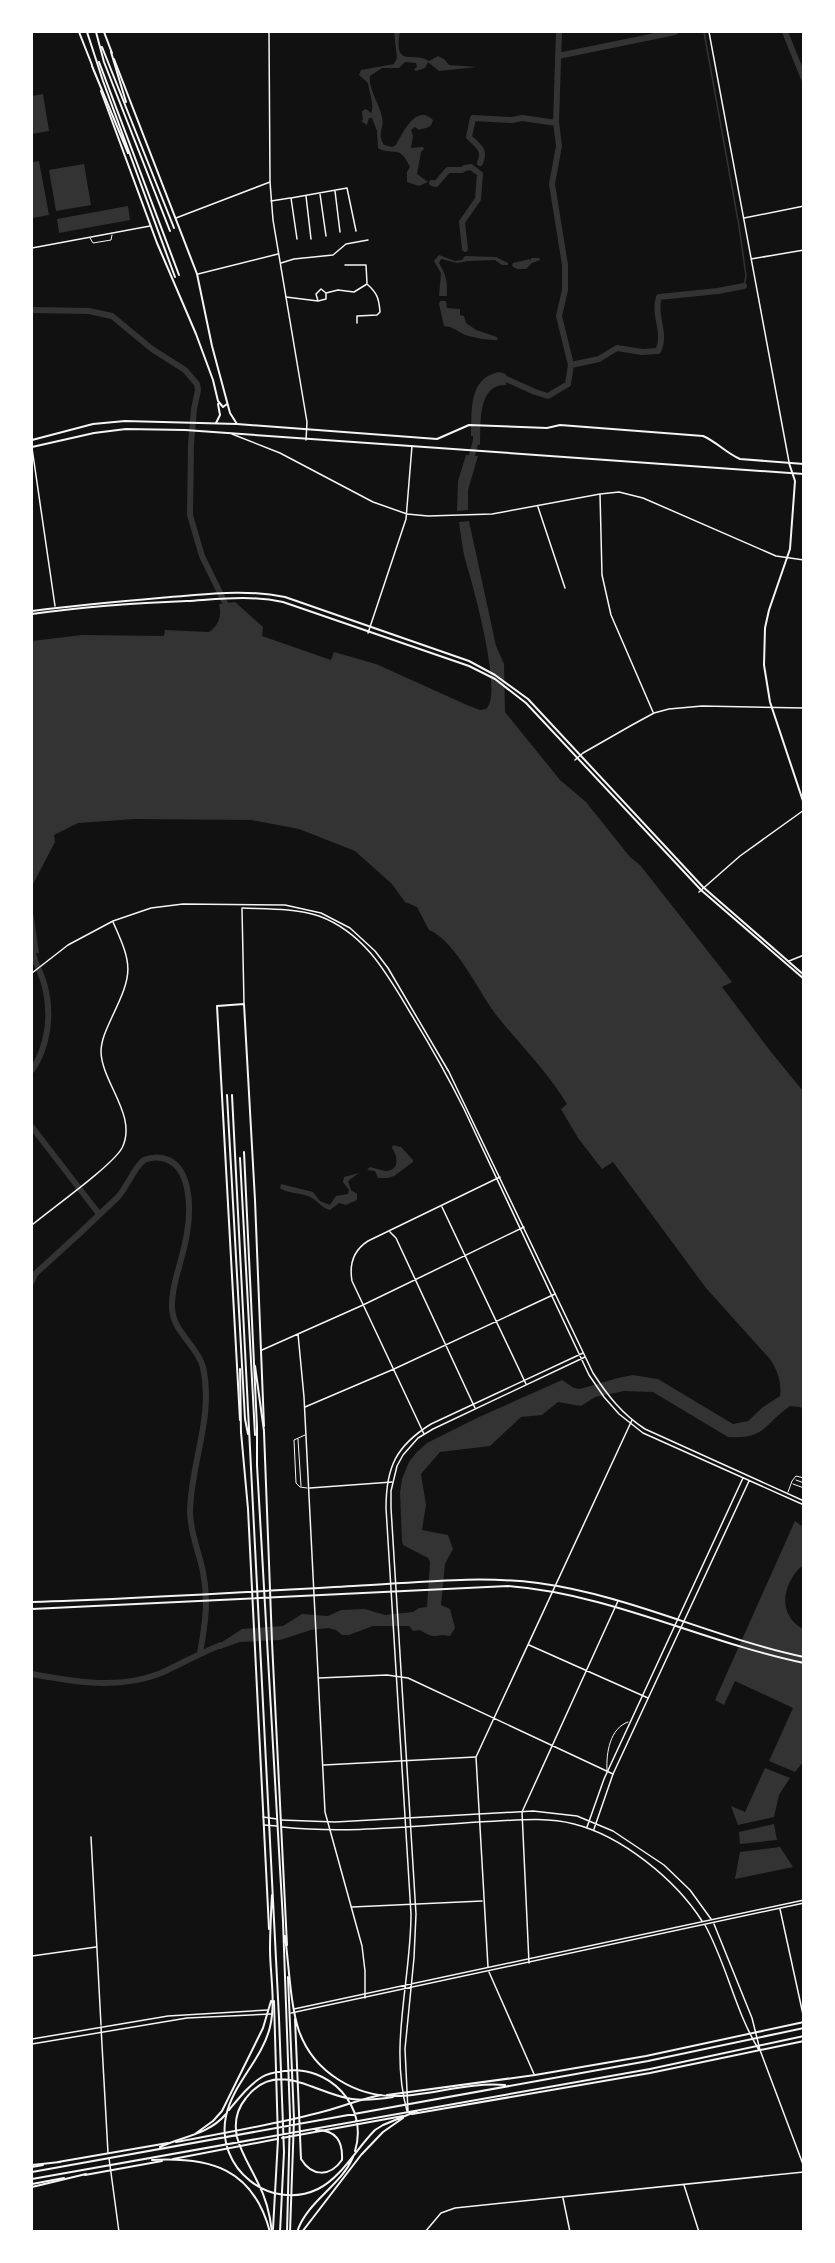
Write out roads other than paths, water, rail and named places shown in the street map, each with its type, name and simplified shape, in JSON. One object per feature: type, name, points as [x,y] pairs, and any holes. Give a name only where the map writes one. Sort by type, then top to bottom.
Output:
[{"type":"main road","points":[[79,32],[151,226],[213,380],[220,415],[216,423]]},
{"type":"main road","points":[[87,32],[179,275]]},
{"type":"main road","points":[[96,32],[104,62],[120,96],[170,231]]},
{"type":"main road","points":[[104,32],[127,108]]},
{"type":"main road","points":[[111,52],[197,274],[227,403],[233,420],[237,424]]},
{"type":"main road","points":[[92,66],[141,183]]},
{"type":"main road","points":[[120,96],[127,108],[174,228]]},
{"type":"main road","points":[[112,99],[175,277]]},
{"type":"main road","points":[[218,401],[223,407],[227,403]]},
{"type":"main road","points":[[32,440],[93,424],[125,421],[237,424],[437,439],[469,425],[547,428],[560,425],[703,436],[714,441],[730,455],[740,459],[804,465]]},
{"type":"main road","points":[[32,447],[94,433],[126,429],[185,430],[804,474]]},
{"type":"main road","points":[[789,463],[795,481],[790,549],[788,560],[772,599],[765,628],[764,665],[772,707],[804,804]]},
{"type":"main road","points":[[55,611],[200,595],[257,593],[285,597],[469,666],[495,679],[526,703],[701,890],[804,980]]},
{"type":"main road","points":[[32,613],[257,597],[283,602],[469,661],[495,675],[528,699],[578,758]]},
{"type":"main road","points":[[785,963],[804,975]]},
{"type":"main road","points":[[272,2232],[278,2139],[274,2012],[262,1817],[248,1509],[235,1360],[217,1006],[244,1004],[255,1200],[271,1624],[301,2159],[311,2171],[320,2174],[331,2171],[342,2160],[339,2138],[322,2130],[307,2130]]},
{"type":"main road","points":[[227,1095],[240,1342],[245,1419],[249,1440]]},
{"type":"main road","points":[[232,1095],[250,1465],[255,1521],[284,2152],[280,2232]]},
{"type":"main road","points":[[244,1152],[257,1465],[283,1921],[290,2116],[288,2232]]},
{"type":"main road","points":[[240,1158],[253,1426],[256,1441]]},
{"type":"main road","points":[[240,1342],[241,1433]]},
{"type":"main road","points":[[253,1348],[264,1431]]},
{"type":"main road","points":[[34,1602],[499,1580],[555,1585],[618,1601],[804,1657]]},
{"type":"main road","points":[[33,1609],[444,1587],[508,1586],[552,1591],[615,1606],[681,1628],[804,1663]]},
{"type":"main road","points":[[272,1876],[271,2025],[263,2049],[232,2098],[226,2116],[224,2134],[231,2159],[243,2176],[272,2193],[285,2195],[309,2193],[333,2179],[375,2130],[422,2109]]},
{"type":"main road","points":[[283,1921],[291,2010],[294,2119],[288,2232]]},
{"type":"main road","points":[[192,2136],[213,2121],[222,2111],[263,2028],[272,1996]]},
{"type":"main road","points":[[291,2010],[311,2055],[340,2082],[370,2093],[399,2096]]},
{"type":"main road","points":[[32,2166],[294,2119],[354,2101],[401,2092],[535,2075],[646,2055],[804,2020]]},
{"type":"main road","points":[[32,2172],[648,2061],[804,2028]]},
{"type":"main road","points":[[32,2179],[639,2071],[804,2036]]},
{"type":"main road","points":[[32,2185],[408,2115],[650,2073],[804,2041]]},
{"type":"main road","points":[[154,2150],[202,2133],[220,2122],[249,2088],[262,2077],[274,2072],[300,2070],[324,2076],[345,2094],[356,2117],[358,2129],[356,2146],[348,2167],[304,2216],[297,2232]]},
{"type":"main road","points":[[272,2232],[267,2202],[241,2150],[236,2128],[241,2105],[252,2090],[276,2079],[294,2079],[335,2096],[366,2100],[479,2085],[511,2085]]},
{"type":"main road","points":[[302,2232],[361,2155],[383,2132],[408,2115]]},
{"type":"main road","points":[[143,2160],[197,2160],[211,2163],[228,2171],[245,2184],[259,2202],[272,2232]]},
{"type":"main road","points":[[32,2185],[59,2182],[86,2175]]},
{"type":"street","points":[[270,32],[271,201],[307,429],[306,440]]},
{"type":"street","points":[[709,32],[789,463]]},
{"type":"street","points":[[176,218],[270,182]]},
{"type":"street","points":[[271,201],[347,188],[356,231]]},
{"type":"street","points":[[335,190],[340,232]]},
{"type":"street","points":[[320,193],[326,236]]},
{"type":"street","points":[[306,195],[311,239]]},
{"type":"street","points":[[291,198],[297,239]]},
{"type":"street","points":[[743,218],[804,206]]},
{"type":"street","points":[[32,248],[151,226]]},
{"type":"street","points":[[280,264],[294,259],[333,255],[346,244],[368,240]]},
{"type":"street","points":[[751,260],[804,250]]},
{"type":"street","points":[[197,274],[278,254]]},
{"type":"street","points":[[345,265],[366,265],[367,284],[379,296],[380,312],[376,315],[357,316],[357,323]]},
{"type":"street","points":[[318,301],[316,294],[321,289],[326,293],[344,290],[354,292],[367,284]]},
{"type":"street","points":[[285,297],[318,301],[326,298],[326,293]]},
{"type":"street","points":[[228,433],[280,453],[373,502],[407,514],[469,516],[503,513],[619,492],[643,498],[776,556],[788,560],[804,560]]},
{"type":"street","points":[[369,630],[407,514],[412,445]]},
{"type":"street","points":[[32,447],[55,611]]},
{"type":"street","points":[[600,494],[602,575],[611,615],[654,713]]},
{"type":"street","points":[[538,506],[565,588]]},
{"type":"street","points":[[578,758],[654,713],[693,706],[804,708]]},
{"type":"street","points":[[701,890],[740,856],[804,810]]},
{"type":"street","points":[[32,972],[68,945],[113,921],[151,908],[183,904],[285,905],[321,913],[350,928],[375,951],[393,977],[449,1072],[583,1353],[607,1396],[632,1420],[661,1437],[804,1501]]},
{"type":"street","points":[[242,904],[244,1004]]},
{"type":"street","points":[[242,908],[285,909],[320,917],[348,932],[372,953],[385,970],[446,1074],[582,1359],[604,1397],[630,1424],[658,1440],[804,1505]]},
{"type":"street","points":[[32,1225],[115,1158],[125,1140],[125,1120],[104,1068],[101,1049],[108,1026],[125,990],[129,969],[124,947],[113,921]]},
{"type":"street","points":[[785,963],[804,955]]},
{"type":"street","points":[[424,1434],[351,1276],[353,1258],[363,1244],[500,1177]]},
{"type":"street","points":[[442,1207],[526,1385]]},
{"type":"street","points":[[261,1350],[363,1305],[524,1227]]},
{"type":"street","points":[[390,1231],[396,1238],[476,1409]]},
{"type":"street","points":[[304,1407],[394,1369],[555,1294]]},
{"type":"street","points":[[298,1334],[301,1347],[327,1822],[364,1959],[365,1998]]},
{"type":"street","points":[[408,2115],[401,2092],[399,2049],[411,1935],[386,1508],[387,1482],[398,1452],[406,1442],[422,1430],[583,1353]]},
{"type":"street","points":[[408,2115],[405,2049],[416,1935],[391,1508],[393,1482],[397,1466],[403,1455],[424,1434],[585,1357]]},
{"type":"street","points":[[535,2075],[488,1968],[476,1757],[632,1420]]},
{"type":"street","points":[[587,1828],[607,1771],[745,1474]]},
{"type":"street","points":[[593,1831],[613,1774],[751,1477]]},
{"type":"street","points":[[309,1488],[393,1482]]},
{"type":"street","points":[[529,1963],[522,1812],[618,1601]]},
{"type":"street","points":[[528,1644],[648,1698]]},
{"type":"street","points":[[318,1678],[401,1676],[613,1774]]},
{"type":"street","points":[[323,1765],[476,1757]]},
{"type":"street","points":[[262,1817],[327,1822],[522,1812],[563,1813],[590,1820],[619,1835],[664,1865],[690,1890],[713,1923],[724,1945],[757,2032],[760,2050],[804,2167]]},
{"type":"street","points":[[263,1824],[329,1830],[522,1820],[562,1821],[587,1828],[615,1842],[659,1871],[684,1895],[705,1925],[749,2033],[760,2050]]},
{"type":"street","points":[[91,1837],[108,2154],[119,2232]]},
{"type":"street","points":[[291,2010],[804,1900]]},
{"type":"street","points":[[351,1907],[483,1901]]},
{"type":"street","points":[[32,2044],[187,2018],[274,2012],[365,1998],[804,1904]]},
{"type":"street","points":[[779,1905],[804,2020]]},
{"type":"street","points":[[32,1956],[97,1947]]},
{"type":"street","points":[[32,2039],[183,2014],[274,2012]]},
{"type":"street","points":[[425,2231],[437,2217],[450,2210],[804,2172]]},
{"type":"street","points":[[684,2184],[699,2232]]},
{"type":"street","points":[[563,2197],[570,2232]]},
{"type":"lane","points":[[89,237],[93,243],[111,240],[113,233]]},
{"type":"lane","points":[[306,1435],[294,1440],[295,1476],[296,1483],[301,1487],[309,1488]]},
{"type":"lane","points":[[298,1437],[301,1487]]},
{"type":"lane","points":[[787,1494],[796,1476],[804,1478]]},
{"type":"lane","points":[[794,1479],[804,1483]]},
{"type":"lane","points":[[791,1483],[804,1488]]},
{"type":"lane","points":[[607,1771],[608,1748],[621,1725],[630,1722]]},
{"type":"waterway","points":[[498,379],[504,378],[548,396],[568,384],[571,365],[559,316],[565,290],[565,265],[552,184],[559,146],[556,122],[559,32]]},
{"type":"waterway","points":[[558,56],[675,32]]},
{"type":"waterway","points":[[704,32],[739,226],[746,276],[744,286]]},
{"type":"waterway","points":[[785,32],[804,79]]},
{"type":"waterway","points":[[480,163],[482,151],[469,137],[473,118],[512,120],[522,118],[556,123]]},
{"type":"waterway","points":[[432,183],[436,184],[448,170],[462,170],[471,167],[480,174],[478,199],[462,222],[465,249]]},
{"type":"waterway","points":[[571,365],[599,359],[617,348],[642,352],[658,351],[661,338],[659,297],[744,286]]},
{"type":"waterway","points":[[32,310],[89,311],[112,316],[152,349],[185,370],[197,384],[191,444],[190,515],[202,556],[228,609]]},
{"type":"waterway","points":[[470,462],[477,437]]},
{"type":"waterway","points":[[32,951],[45,987],[48,1008],[45,1041],[32,1070]]},
{"type":"waterway","points":[[32,1127],[99,1214]]},
{"type":"waterway","points":[[32,1281],[35,1274],[118,1197],[144,1160],[162,1158],[172,1162],[179,1169],[187,1189],[189,1212],[185,1242],[172,1299],[173,1317],[200,1359],[206,1386],[204,1422],[191,1493],[190,1511],[191,1527],[206,1593],[205,1623],[200,1653]]},
{"type":"waterway","points":[[32,1674],[81,1682],[129,1681],[161,1673],[221,1645]]}]
